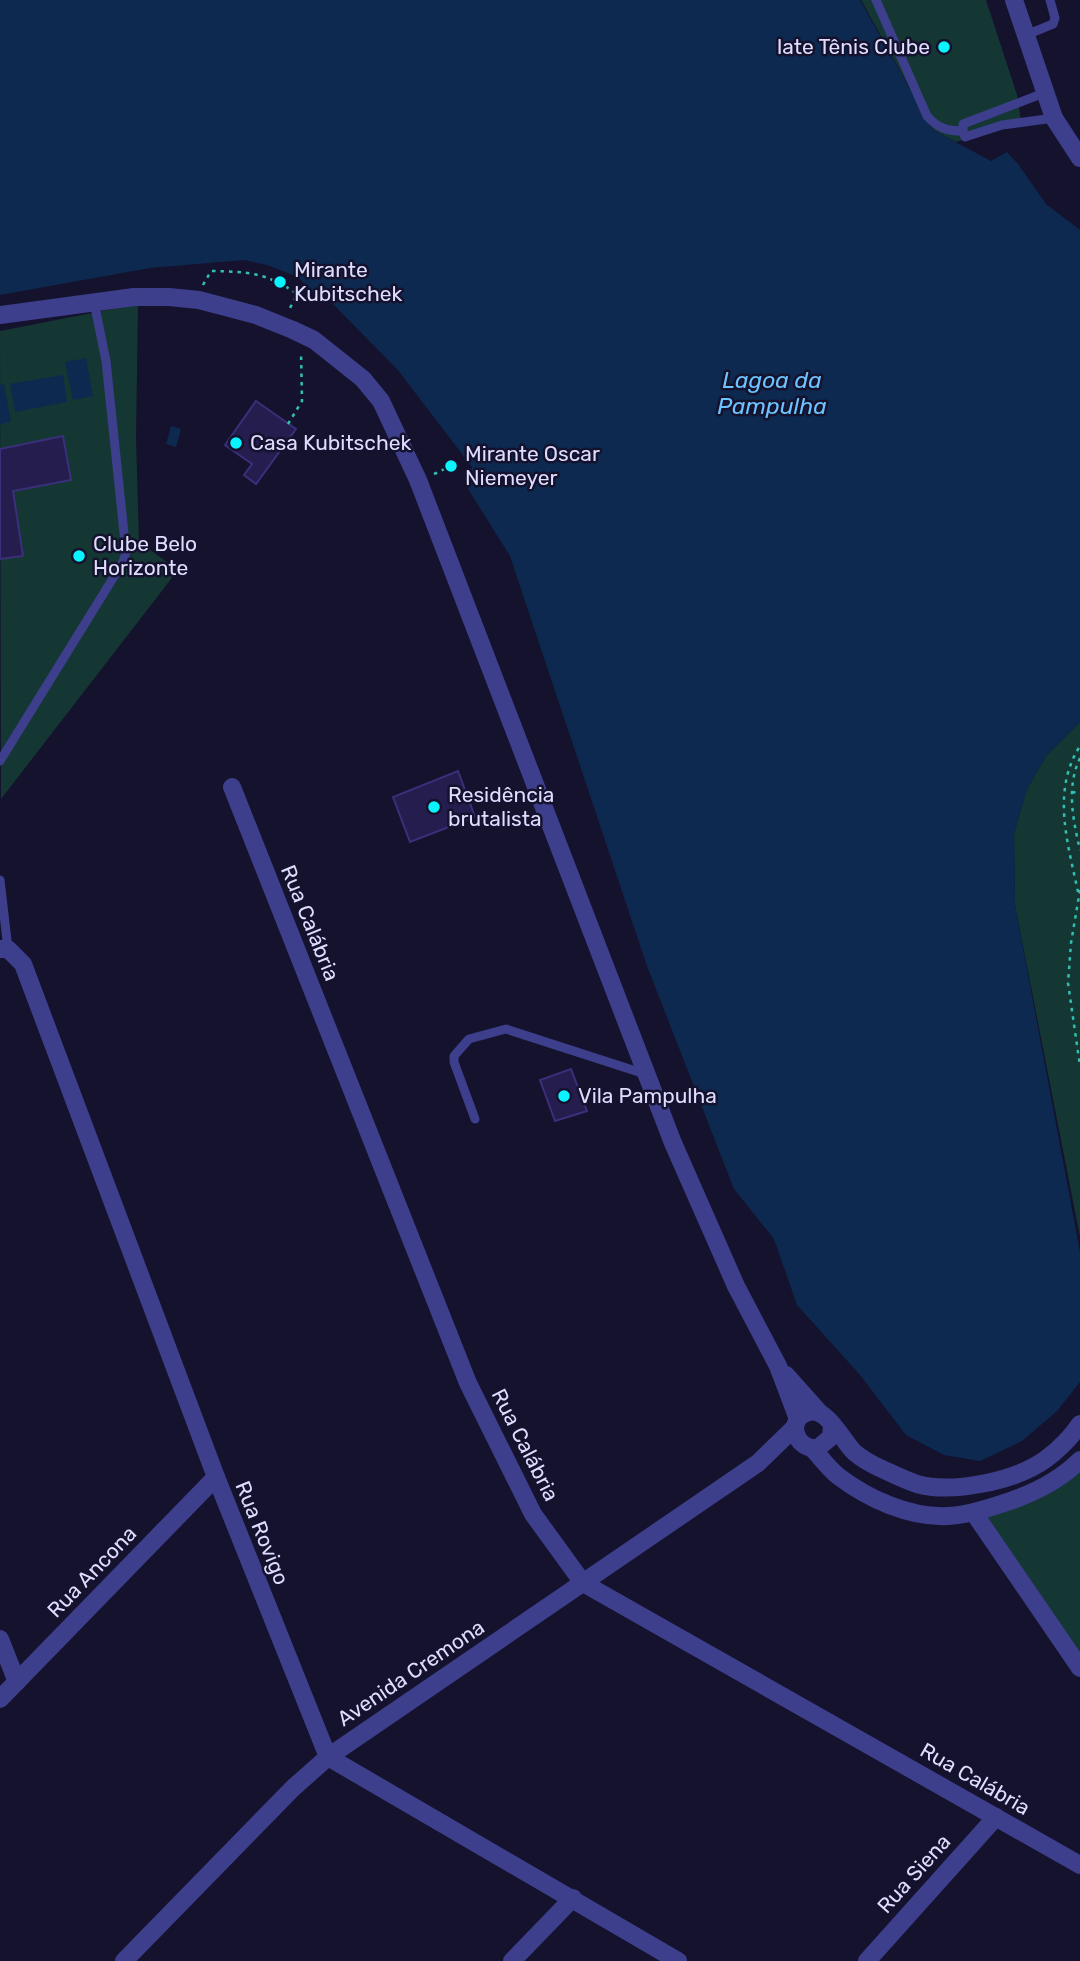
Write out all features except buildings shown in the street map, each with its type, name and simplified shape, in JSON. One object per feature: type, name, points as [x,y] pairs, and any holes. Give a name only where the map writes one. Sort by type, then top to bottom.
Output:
[{"type":"street","points":[[1014,0],[1054,118],[1080,158]]},
{"type":"street","points":[[0,316],[134,297],[199,300],[256,315],[305,335],[363,379],[381,401],[412,466],[673,1143],[736,1286],[778,1366],[796,1423],[797,1439],[836,1474],[864,1493],[909,1512],[946,1516],[974,1513],[1017,1499],[1050,1484],[1080,1460]]},
{"type":"street","name":"Rua Calábria","points":[[232,787],[468,1383],[533,1514],[583,1583],[1080,1865]]},
{"type":"street","name":"Rua Rovigo","points":[[4,949],[23,964],[216,1477],[328,1758]]},
{"type":"street","points":[[778,1366],[819,1412],[827,1417],[856,1453],[878,1468],[917,1484],[948,1488],[1008,1477],[1045,1460],[1080,1424]]},
{"type":"street","points":[[796,1423],[807,1412],[819,1412]]},
{"type":"street","name":"Avenida Cremona","points":[[124,1961],[293,1788],[328,1758],[758,1463],[796,1423]]},
{"type":"street","points":[[810,1448],[828,1442],[832,1425]]},
{"type":"street","name":"Avenida Cremona","points":[[758,1463],[810,1448]]},
{"type":"street","name":"Rua Ancona","points":[[0,1699],[216,1477]]},
{"type":"street","points":[[974,1513],[1080,1668]]},
{"type":"street","points":[[0,1639],[16,1682]]},
{"type":"street","points":[[328,1758],[678,1961]]},
{"type":"street","name":"Rua Siena","points":[[867,1961],[996,1817]]},
{"type":"street","points":[[512,1961],[573,1898]]},
{"type":"lane","points":[[876,0],[927,116],[935,125],[947,131],[963,131]]},
{"type":"lane","points":[[1025,35],[1053,24],[1055,18],[1050,0]]},
{"type":"lane","points":[[1044,93],[963,124],[965,137],[1002,125],[1054,118]]},
{"type":"lane","points":[[0,761],[123,562],[125,552],[106,361],[94,302]]},
{"type":"lane","points":[[0,880],[4,949]]},
{"type":"lane","points":[[475,1119],[454,1056],[469,1039],[494,1032],[506,1029],[521,1033],[647,1074]]},
{"type":"path","points":[[202,288],[211,271],[252,272],[280,282],[297,294],[290,310]]},
{"type":"path","points":[[288,424],[302,401],[301,346],[305,335]]},
{"type":"path","points":[[1080,746],[1069,765],[1063,791],[1064,816],[1079,892],[1068,983],[1080,1066]]},
{"type":"path","points":[[1080,758],[1072,792],[1074,826],[1080,849]]},
{"type":"path","points":[[1072,792],[1080,793]]},
{"type":"green space","name":"Iate Tênis Clube","points":[[861,0],[986,0],[1017,95],[1021,121],[956,142],[933,130]]},
{"type":"green space","name":"Clube Belo Horizonte","points":[[138,304],[136,438],[139,542],[178,570],[1,799],[0,331]]},
{"type":"green space","points":[[1080,722],[1080,1237],[1015,905],[1014,833],[1027,789],[1046,756]]},
{"type":"green space","points":[[1080,1453],[1080,1666],[968,1512],[1017,1499]]},
{"type":"water","name":"Lagoa da Pampulha","points":[[0,0],[860,0],[933,130],[991,161],[1007,152],[1046,204],[1080,230],[1080,722],[1046,756],[1027,789],[1014,833],[1015,905],[1080,1252],[1080,1382],[1057,1411],[1022,1441],[980,1461],[944,1455],[906,1435],[860,1375],[797,1305],[774,1239],[734,1189],[647,966],[510,556],[465,484],[472,467],[397,369],[326,297],[316,296],[298,277],[267,265],[244,260],[150,268],[0,295]]},
{"type":"water","points":[[86,358],[93,396],[73,400],[65,362]]},
{"type":"water","points":[[63,375],[67,402],[15,412],[10,384]]},
{"type":"water","points":[[4,384],[11,422],[0,424],[0,385]]},
{"type":"water","points":[[171,426],[181,429],[176,447],[166,444]]},
{"type":"place","name":"Iate Tênis Clube","points":[[944,47]]},
{"type":"place","name":"Mirante Kubitschek","points":[[280,282]]},
{"type":"place","name":"Casa Kubitschek","points":[[236,443]]},
{"type":"place","name":"Mirante Oscar Niemeyer","points":[[451,466]]},
{"type":"place","name":"Clube Belo Horizonte","points":[[79,556]]},
{"type":"place","name":"Residência brutalista","points":[[434,807]]},
{"type":"place","name":"Vila Pampulha","points":[[564,1096]]}]
